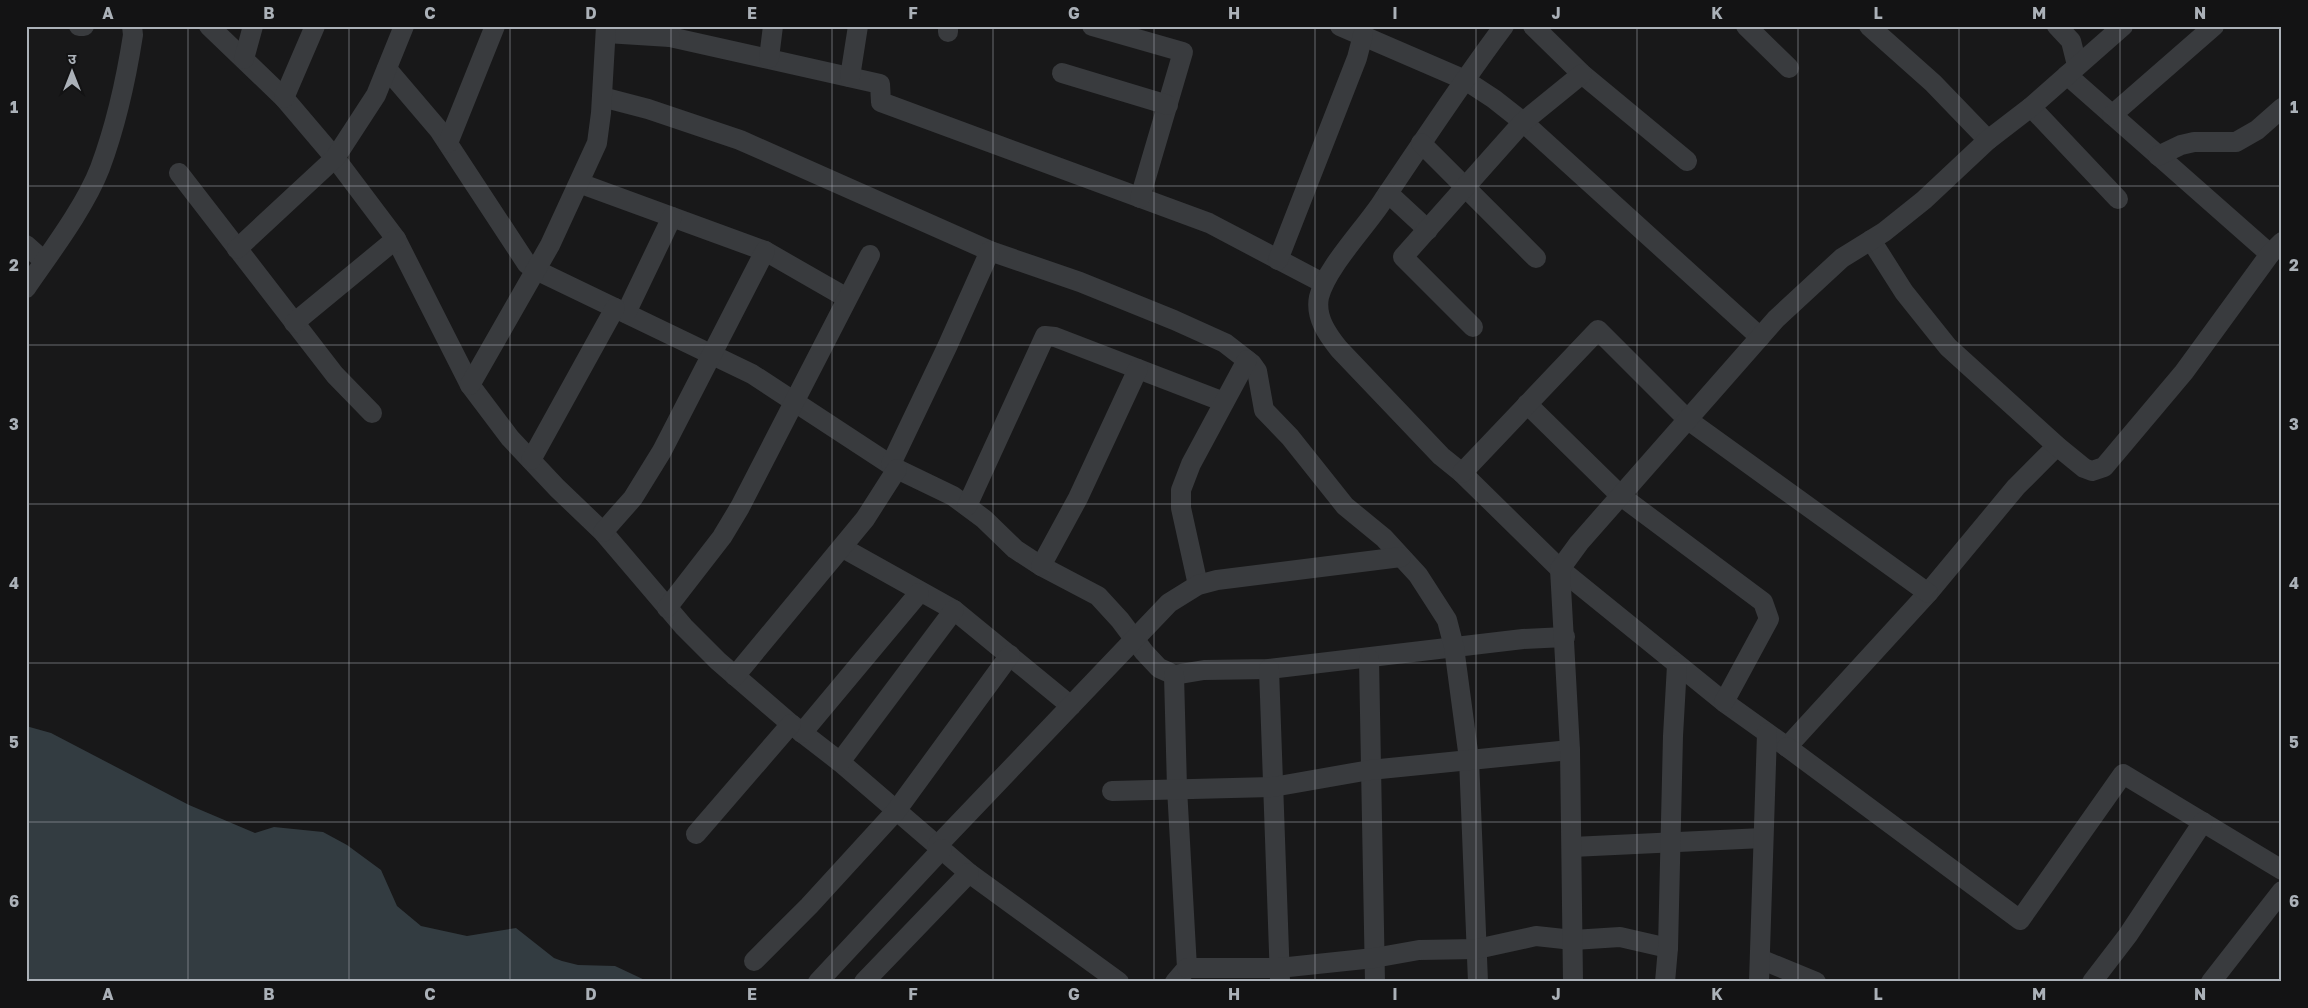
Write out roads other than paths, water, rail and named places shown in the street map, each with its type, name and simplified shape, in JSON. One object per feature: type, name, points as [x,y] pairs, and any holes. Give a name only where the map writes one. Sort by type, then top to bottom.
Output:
[{"type":"street","points":[[79,26],[84,26]]},
{"type":"street","points":[[26,288],[69,225],[100,169],[124,89],[133,35],[132,26]]},
{"type":"street","points":[[209,26],[284,98],[334,158],[396,239],[470,386],[510,438],[603,532],[666,608],[718,662],[796,728],[840,762],[969,873],[1118,982]]},
{"type":"street","points":[[244,59],[253,26]]},
{"type":"street","points":[[284,98],[315,26]]},
{"type":"street","points":[[237,249],[334,158],[376,95],[404,26]]},
{"type":"street","points":[[448,143],[495,26]]},
{"type":"street","points":[[769,58],[773,26]]},
{"type":"street","points":[[850,77],[858,26]]},
{"type":"street","points":[[1092,26],[1183,52],[1140,198]]},
{"type":"street","points":[[1340,26],[1372,33],[1465,80],[1494,99],[1523,122],[1760,337]]},
{"type":"street","points":[[1504,26],[1324,283],[1319,299],[1320,318],[1326,332],[1338,349],[1441,456],[1462,473],[1560,569],[1638,631],[1677,666],[1724,702],[2020,920],[2124,774],[2282,870]]},
{"type":"street","points":[[1533,26],[1582,74],[1687,161]]},
{"type":"street","points":[[1746,26],[1789,68]]},
{"type":"street","points":[[1869,26],[1933,83],[1988,140]]},
{"type":"street","points":[[1870,240],[1904,292],[1948,347],[2057,446],[2089,470],[2097,471],[2104,467],[2184,372],[2276,248],[2158,156],[2112,115],[2072,70],[2071,41],[2057,26]]},
{"type":"street","points":[[1572,982],[1570,750],[1560,569],[1579,543],[1776,319],[1842,258],[1924,200],[1988,140],[2031,107],[2123,26]]},
{"type":"street","points":[[2112,115],[2214,26]]},
{"type":"street","points":[[470,386],[536,270],[596,143],[602,97],[606,30],[670,32],[880,84],[881,102],[1209,223],[1324,283]]},
{"type":"street","points":[[1278,260],[1357,58],[1372,33]]},
{"type":"street","points":[[387,69],[448,143],[527,264],[752,374],[894,466],[953,496],[984,519],[1015,549],[1041,566],[1098,596],[1159,668],[1174,675],[1204,670],[1269,670],[1327,661],[1368,659],[1523,639],[1565,637]]},
{"type":"street","points":[[1062,73],[1168,105]]},
{"type":"street","points":[[1473,327],[1403,257],[1523,122],[1582,74]]},
{"type":"street","points":[[602,97],[648,109],[740,140],[990,251],[1080,282],[1174,320],[1225,343],[1248,360],[1257,371],[1264,410],[1290,437],[1345,506],[1384,538],[1418,575],[1447,620],[1454,648],[1470,759],[1478,982]]},
{"type":"street","points":[[2031,107],[2118,199]]},
{"type":"street","points":[[2158,156],[2181,145],[2194,142],[2236,142],[2257,130],[2282,108]]},
{"type":"street","points":[[1421,144],[1536,258]]},
{"type":"street","points":[[179,172],[334,375],[372,413]]},
{"type":"street","points":[[579,182],[765,251],[847,298]]},
{"type":"street","points":[[1388,192],[1428,230]]},
{"type":"street","points":[[531,460],[621,311],[672,216]]},
{"type":"street","points":[[294,323],[396,239]]},
{"type":"street","points":[[26,245],[44,261]]},
{"type":"street","points":[[603,532],[634,498],[653,466],[765,251]]},
{"type":"street","points":[[735,676],[865,519],[894,466],[990,251]]},
{"type":"street","points":[[666,608],[722,537],[740,507],[870,255]]},
{"type":"street","points":[[1462,473],[1598,330],[1688,420],[1928,593]]},
{"type":"street","points":[[967,506],[1045,336],[1051,335],[1224,402]]},
{"type":"street","points":[[1198,585],[1181,508],[1181,490],[1187,470],[1248,360]]},
{"type":"street","points":[[1041,566],[1078,498],[1138,369]]},
{"type":"street","points":[[1527,404],[1621,496],[1763,602],[1769,619],[1724,702]]},
{"type":"street","points":[[1787,747],[1928,593],[2016,487],[2057,446]]},
{"type":"street","points":[[842,548],[920,593],[954,610],[1070,706]]},
{"type":"street","points":[[818,982],[1070,706],[1169,603],[1198,585],[1218,580],[1401,557]]},
{"type":"street","points":[[696,834],[920,593]]},
{"type":"street","points":[[840,762],[954,610]]},
{"type":"street","points":[[754,961],[809,906],[896,811],[1010,656]]},
{"type":"street","points":[[1368,659],[1375,982]]},
{"type":"street","points":[[1665,982],[1668,948],[1673,736],[1677,666]]},
{"type":"street","points":[[1269,670],[1280,975]]},
{"type":"street","points":[[1174,675],[1181,975],[1280,975],[1419,950],[1477,948],[1536,936],[1572,940],[1620,937],[1668,948]]},
{"type":"street","points":[[1759,982],[1767,733]]},
{"type":"street","points":[[1112,791],[1273,787],[1370,770],[1570,750]]},
{"type":"street","points":[[2092,982],[2128,935],[2203,822]]},
{"type":"street","points":[[1572,847],[1763,838]]},
{"type":"street","points":[[864,982],[969,873]]},
{"type":"street","points":[[2210,982],[2282,891]]},
{"type":"street","points":[[1760,958],[1816,982]]}]
